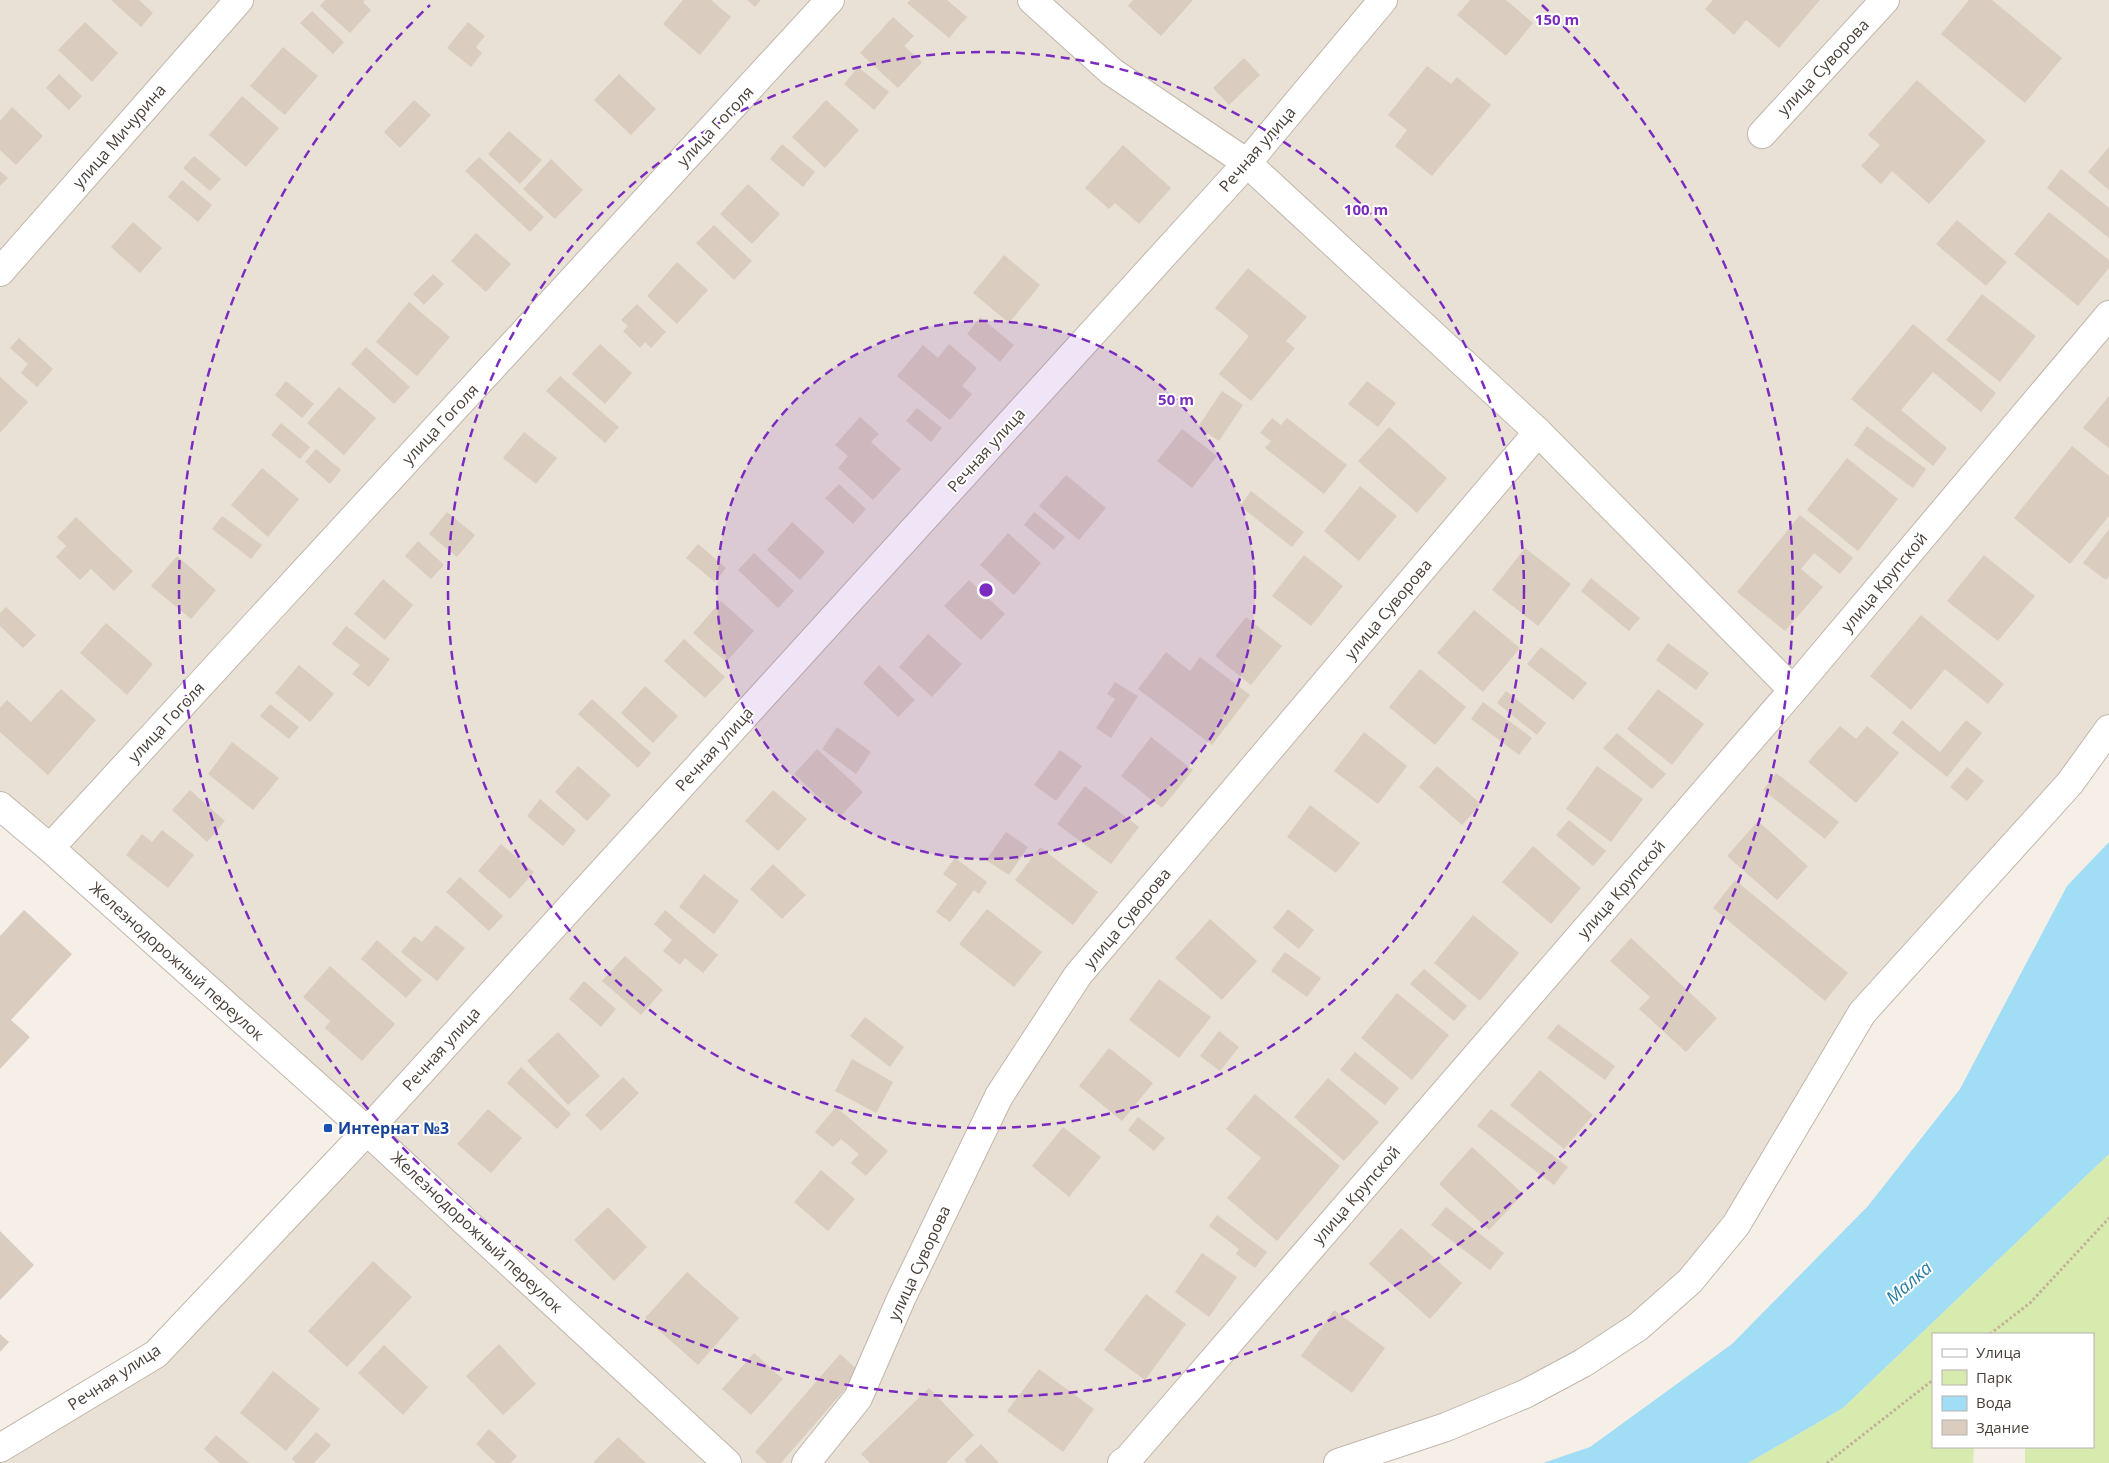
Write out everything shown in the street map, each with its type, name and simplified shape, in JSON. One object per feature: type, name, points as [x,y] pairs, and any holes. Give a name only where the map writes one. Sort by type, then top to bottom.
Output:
[{"type":"street","name":"улица Мичурина","points":[[0,272],[239,0]]},
{"type":"street","name":"улица Гоголя","points":[[50,848],[830,0]]},
{"type":"street","points":[[1032,0],[1112,72],[1247,163],[1538,432],[1793,690]]},
{"type":"street","name":"Речная улица","points":[[0,1448],[156,1354],[367,1131],[1247,163],[1383,0]]},
{"type":"street","name":"улица Суворова","points":[[1762,134],[1885,0]]},
{"type":"street","name":"улица Крупской","points":[[1130,1462],[1793,690],[2109,315]]},
{"type":"street","name":"улица Суворова","points":[[806,1463],[858,1398],[901,1299],[999,1096],[1078,975],[1538,432]]},
{"type":"street","points":[[1338,1463],[1446,1427],[1525,1394],[1582,1364],[1638,1327],[1690,1281],[1736,1225],[1862,1013],[2070,783],[2109,729]]},
{"type":"street","name":"Железнодорожный переулок","points":[[0,806],[50,848],[367,1131],[728,1463]]},
{"type":"path","points":[[1991,1333],[2030,1303],[2109,1218]]},
{"type":"path","points":[[1827,1463],[1932,1381]]},
{"type":"shaded area","points":[[0,0],[2109,0],[2109,729],[1862,1013],[1736,1225],[1583,1363],[1338,1463],[0,1463],[0,1448],[156,1354],[367,1131],[0,806]]},
{"type":"green space","points":[[2109,1154],[2109,1463],[2025,1463],[2025,1448],[2094,1448],[2094,1333],[1932,1333],[1932,1448],[1974,1448],[1973,1463],[1748,1463],[1843,1408]]},
{"type":"water","name":"Малка","points":[[2109,842],[2109,1154],[1843,1408],[1748,1463],[1543,1463],[1590,1447],[1732,1344],[1868,1206],[1960,1089],[2067,886]]},
{"type":"building","points":[[111,0],[139,0],[153,13],[141,27]]},
{"type":"building","points":[[325,0],[365,0],[363,2],[371,10],[350,33],[320,6]]},
{"type":"building","points":[[683,0],[711,0],[731,17],[700,55],[663,24]]},
{"type":"building","points":[[747,0],[761,0],[755,7]]},
{"type":"building","points":[[910,0],[947,0],[967,17],[949,38],[907,3]]},
{"type":"building","points":[[1133,0],[1193,0],[1161,36],[1128,6]]},
{"type":"building","points":[[1470,0],[1506,0],[1533,23],[1506,56],[1457,15]]},
{"type":"building","points":[[1713,0],[1820,0],[1779,48],[1746,20],[1734,35],[1705,9]]},
{"type":"building","points":[[1969,0],[1992,0],[2062,58],[2025,103],[1941,34]]},
{"type":"building","points":[[312,11],[344,42],[333,54],[300,23]]},
{"type":"building","points":[[893,17],[914,36],[904,46],[922,62],[898,88],[860,53]]},
{"type":"building","points":[[85,22],[118,53],[92,82],[58,50]]},
{"type":"building","points":[[468,22],[485,36],[476,47],[482,53],[471,67],[447,48]]},
{"type":"building","points":[[283,47],[318,76],[285,115],[250,86]]},
{"type":"building","points":[[1244,58],[1260,75],[1229,105],[1213,88]]},
{"type":"building","points":[[1427,66],[1451,84],[1457,77],[1491,105],[1432,176],[1395,146],[1407,130],[1388,115]]},
{"type":"building","points":[[858,67],[889,92],[874,110],[844,84]]},
{"type":"building","points":[[59,74],[82,96],[69,110],[46,88]]},
{"type":"building","points":[[619,74],[656,109],[631,135],[594,100]]},
{"type":"building","points":[[1917,80],[1986,141],[1929,204],[1892,171],[1881,184],[1861,166],[1880,145],[1868,135]]},
{"type":"building","points":[[242,96],[279,128],[246,167],[209,135]]},
{"type":"building","points":[[414,100],[431,115],[400,148],[384,132]]},
{"type":"building","points":[[826,100],[859,130],[825,168],[792,137]]},
{"type":"building","points":[[12,107],[43,136],[16,165],[0,150],[0,121]]},
{"type":"building","points":[[509,131],[542,160],[520,184],[488,154]]},
{"type":"building","points":[[782,144],[815,172],[803,187],[770,159]]},
{"type":"building","points":[[1123,145],[1171,188],[1139,224],[1115,203],[1109,209],[1085,188]]},
{"type":"building","points":[[2109,147],[2109,190],[2088,172]]},
{"type":"building","points":[[194,156],[221,179],[210,191],[183,168]]},
{"type":"building","points":[[479,157],[544,217],[530,232],[465,171]]},
{"type":"building","points":[[551,159],[583,190],[555,219],[523,189]]},
{"type":"building","points":[[2061,169],[2109,208],[2109,238],[2047,188]]},
{"type":"building","points":[[0,171],[8,178],[0,186]]},
{"type":"building","points":[[182,180],[212,205],[198,222],[168,197]]},
{"type":"building","points":[[748,184],[780,214],[752,244],[720,214]]},
{"type":"building","points":[[2049,212],[2109,260],[2109,268],[2078,306],[2014,254]]},
{"type":"building","points":[[1957,220],[2007,262],[1986,286],[1936,244]]},
{"type":"building","points":[[133,222],[162,248],[140,273],[111,247]]},
{"type":"building","points":[[714,225],[752,261],[734,280],[696,243]]},
{"type":"building","points":[[476,233],[511,264],[486,292],[451,261]]},
{"type":"building","points":[[1004,255],[1040,285],[1009,323],[973,293]]},
{"type":"building","points":[[677,262],[708,290],[677,324],[647,296]]},
{"type":"building","points":[[1248,268],[1307,317],[1286,341],[1295,348],[1251,401],[1219,374],[1249,336],[1215,308]]},
{"type":"building","points":[[433,274],[444,284],[424,305],[413,294]]},
{"type":"building","points":[[1982,294],[2036,336],[2000,382],[1946,340]]},
{"type":"building","points":[[409,302],[450,337],[417,376],[376,342]]},
{"type":"building","points":[[637,304],[666,332],[651,348],[645,342],[640,348],[623,331],[628,326],[621,320]]},
{"type":"building","points":[[980,317],[1014,345],[1000,362],[967,334]]},
{"type":"building","points":[[1913,324],[1996,393],[1981,412],[1933,372],[1901,410],[1947,448],[1933,466],[1851,399]]},
{"type":"building","points":[[19,338],[53,369],[37,387],[21,373],[28,364],[10,348]]},
{"type":"building","points":[[600,344],[632,373],[605,404],[572,374]]},
{"type":"building","points":[[949,344],[977,368],[962,386],[972,394],[950,420],[897,376],[923,345],[938,358]]},
{"type":"building","points":[[366,347],[410,387],[394,404],[351,364]]},
{"type":"building","points":[[560,376],[619,427],[605,443],[546,391]]},
{"type":"building","points":[[0,377],[28,402],[0,433]]},
{"type":"building","points":[[286,381],[314,404],[302,418],[275,395]]},
{"type":"building","points":[[1367,381],[1396,403],[1378,427],[1348,404]]},
{"type":"building","points":[[339,387],[376,418],[344,455],[307,423]]},
{"type":"building","points":[[1222,391],[1243,405],[1219,441],[1198,427]]},
{"type":"building","points":[[2109,396],[2109,448],[2083,428]]},
{"type":"building","points":[[917,408],[942,428],[931,442],[906,421]]},
{"type":"building","points":[[860,417],[879,434],[871,442],[901,469],[873,500],[838,468],[848,456],[835,445]]},
{"type":"building","points":[[1272,418],[1281,425],[1287,418],[1347,465],[1324,494],[1265,448],[1271,441],[1260,433]]},
{"type":"building","points":[[281,423],[310,447],[300,459],[271,435]]},
{"type":"building","points":[[1867,426],[1926,469],[1913,488],[1854,445]]},
{"type":"building","points":[[1389,427],[1447,478],[1417,513],[1358,461]]},
{"type":"building","points":[[1182,429],[1217,456],[1192,488],[1157,461]]},
{"type":"building","points":[[524,432],[557,458],[536,484],[503,458]]},
{"type":"building","points":[[2072,446],[2109,476],[2109,516],[2070,564],[2014,518]]},
{"type":"building","points":[[316,449],[341,470],[330,484],[305,462]]},
{"type":"building","points":[[1847,458],[1898,499],[1858,551],[1807,510]]},
{"type":"building","points":[[262,468],[299,499],[268,537],[231,505]]},
{"type":"building","points":[[1066,475],[1106,508],[1079,540],[1039,506]]},
{"type":"building","points":[[839,484],[866,509],[853,524],[825,498]]},
{"type":"building","points":[[1360,486],[1397,516],[1359,561],[1324,531]]},
{"type":"building","points":[[1251,491],[1304,532],[1292,547],[1240,506]]},
{"type":"building","points":[[447,512],[475,535],[457,557],[429,534]]},
{"type":"building","points":[[1034,512],[1065,537],[1054,550],[1024,525]]},
{"type":"building","points":[[1800,515],[1853,558],[1840,574],[1814,553],[1801,569],[1823,587],[1785,631],[1737,592]]},
{"type":"building","points":[[222,516],[262,545],[251,559],[212,529]]},
{"type":"building","points":[[76,517],[133,571],[114,591],[91,569],[80,580],[56,557],[66,546],[57,537]]},
{"type":"building","points":[[792,522],[825,552],[800,580],[767,550]]},
{"type":"building","points":[[2109,529],[2109,576],[2106,580],[2083,563]]},
{"type":"building","points":[[1008,533],[1041,563],[1014,595],[980,565]]},
{"type":"building","points":[[418,541],[444,565],[431,579],[405,556]]},
{"type":"building","points":[[698,544],[726,568],[715,582],[686,558]]},
{"type":"building","points":[[1525,548],[1571,584],[1538,626],[1492,590]]},
{"type":"building","points":[[754,553],[794,591],[778,608],[738,570]]},
{"type":"building","points":[[1304,555],[1343,586],[1311,626],[1272,596]]},
{"type":"building","points":[[1984,555],[2035,596],[1998,641],[1947,601]]},
{"type":"building","points":[[177,556],[216,590],[191,619],[151,586]]},
{"type":"building","points":[[1591,578],[1640,618],[1629,631],[1581,591]]},
{"type":"building","points":[[383,579],[413,605],[385,640],[354,614]]},
{"type":"building","points":[[969,580],[1005,614],[981,640],[944,606]]},
{"type":"building","points":[[721,601],[754,631],[726,662],[693,633]]},
{"type":"building","points":[[6,607],[36,635],[23,648],[0,626],[0,613]]},
{"type":"building","points":[[1474,610],[1520,648],[1483,692],[1437,653]]},
{"type":"building","points":[[1921,615],[2004,684],[1988,704],[1945,669],[1911,710],[1870,676]]},
{"type":"building","points":[[1246,617],[1282,646],[1251,685],[1215,656]]},
{"type":"building","points":[[106,623],[153,664],[127,695],[80,653]]},
{"type":"building","points":[[346,626],[390,659],[369,687],[352,674],[360,665],[332,644]]},
{"type":"building","points":[[928,634],[962,664],[932,697],[899,667]]},
{"type":"building","points":[[684,639],[725,677],[705,698],[664,661]]},
{"type":"building","points":[[1668,643],[1709,673],[1696,690],[1656,660]]},
{"type":"building","points":[[1541,647],[1587,683],[1573,700],[1527,664]]},
{"type":"building","points":[[1166,652],[1190,671],[1200,657],[1250,695],[1212,745],[1138,689]]},
{"type":"building","points":[[299,665],[334,694],[310,722],[275,693]]},
{"type":"building","points":[[879,665],[915,700],[898,717],[863,683]]},
{"type":"building","points":[[1420,669],[1466,707],[1435,745],[1389,707]]},
{"type":"building","points":[[1115,682],[1138,696],[1111,738],[1096,728],[1115,699],[1107,694]]},
{"type":"building","points":[[645,686],[678,716],[653,743],[621,713]]},
{"type":"building","points":[[61,689],[96,720],[48,775],[0,732],[0,708],[7,700],[31,722]]},
{"type":"building","points":[[1658,689],[1704,724],[1672,765],[1627,729]]},
{"type":"building","points":[[1506,691],[1546,723],[1537,735],[1497,703]]},
{"type":"building","points":[[592,699],[651,753],[638,768],[578,714]]},
{"type":"building","points":[[1483,702],[1532,738],[1519,755],[1471,719]]},
{"type":"building","points":[[270,704],[299,727],[289,739],[260,716]]},
{"type":"building","points":[[1902,720],[1940,752],[1966,720],[1982,733],[1947,777],[1892,733]]},
{"type":"building","points":[[1840,726],[1856,739],[1867,726],[1899,753],[1856,803],[1808,762]]},
{"type":"building","points":[[837,727],[871,752],[856,774],[822,749]]},
{"type":"building","points":[[1364,732],[1407,766],[1378,804],[1334,771]]},
{"type":"building","points":[[1617,733],[1666,774],[1652,789],[1603,748]]},
{"type":"building","points":[[1151,737],[1193,770],[1162,808],[1121,776]]},
{"type":"building","points":[[232,742],[279,778],[253,810],[208,774]]},
{"type":"building","points":[[817,749],[863,792],[840,817],[794,774]]},
{"type":"building","points":[[1060,750],[1082,766],[1056,801],[1034,785]]},
{"type":"building","points":[[578,766],[611,795],[587,821],[555,792]]},
{"type":"building","points":[[1437,766],[1481,804],[1462,825],[1419,787]]},
{"type":"building","points":[[1597,766],[1643,799],[1611,842],[1566,809]]},
{"type":"building","points":[[1967,767],[1984,781],[1967,801],[1950,787]]},
{"type":"building","points":[[1776,773],[1839,822],[1825,839],[1763,790]]},
{"type":"building","points":[[1085,786],[1139,827],[1111,864],[1057,824]]},
{"type":"building","points":[[190,790],[225,821],[207,842],[172,810]]},
{"type":"building","points":[[773,790],[807,819],[778,851],[745,821]]},
{"type":"building","points":[[540,799],[576,830],[563,846],[527,816]]},
{"type":"building","points":[[1310,805],[1360,843],[1336,873],[1287,837]]},
{"type":"building","points":[[1569,820],[1606,851],[1593,866],[1556,835]]},
{"type":"building","points":[[1758,821],[1808,866],[1777,900],[1727,856]]},
{"type":"building","points":[[162,830],[194,855],[168,888],[126,855],[142,834],[152,842]]},
{"type":"building","points":[[1006,832],[1028,847],[1009,875],[986,860]]},
{"type":"building","points":[[501,844],[534,872],[510,899],[478,871]]},
{"type":"building","points":[[1533,846],[1581,888],[1551,924],[1502,882]]},
{"type":"building","points":[[1040,847],[1098,892],[1073,925],[1015,880]]},
{"type":"building","points":[[955,858],[987,882],[979,894],[974,890],[950,922],[936,912],[957,884],[943,874]]},
{"type":"building","points":[[773,864],[806,895],[782,919],[750,889]]},
{"type":"building","points":[[704,874],[739,901],[714,934],[679,907]]},
{"type":"building","points":[[460,877],[503,916],[489,931],[446,892]]},
{"type":"building","points":[[1735,880],[1848,973],[1825,1001],[1713,908]]},
{"type":"building","points":[[987,909],[1042,952],[1014,987],[959,944]]},
{"type":"building","points":[[1288,909],[1314,930],[1299,949],[1273,928]]},
{"type":"building","points":[[24,910],[72,954],[11,1020],[30,1037],[0,1069],[0,936]]},
{"type":"building","points":[[665,910],[718,955],[703,973],[685,958],[680,965],[663,951],[672,940],[654,924]]},
{"type":"building","points":[[1473,915],[1519,953],[1480,1001],[1434,963]]},
{"type":"building","points":[[1210,919],[1257,961],[1222,1000],[1175,958]]},
{"type":"building","points":[[436,925],[465,948],[437,981],[401,952],[414,936],[422,942]]},
{"type":"building","points":[[1631,938],[1717,1018],[1686,1052],[1639,1009],[1650,997],[1610,961]]},
{"type":"building","points":[[377,940],[422,980],[406,998],[361,959]]},
{"type":"building","points":[[1285,952],[1321,978],[1307,997],[1271,971]]},
{"type":"building","points":[[625,956],[663,990],[641,1015],[602,981]]},
{"type":"building","points":[[330,966],[395,1024],[362,1061],[325,1028],[330,1021],[303,997]]},
{"type":"building","points":[[1424,969],[1467,1006],[1454,1021],[1410,984]]},
{"type":"building","points":[[1159,979],[1211,1017],[1179,1058],[1129,1020]]},
{"type":"building","points":[[584,981],[616,1009],[601,1027],[569,999]]},
{"type":"building","points":[[1397,993],[1449,1035],[1412,1080],[1361,1038]]},
{"type":"building","points":[[865,1017],[904,1047],[890,1067],[850,1036]]},
{"type":"building","points":[[1558,1024],[1615,1066],[1605,1080],[1547,1038]]},
{"type":"building","points":[[1219,1031],[1239,1047],[1220,1071],[1200,1056]]},
{"type":"building","points":[[558,1032],[600,1076],[568,1105],[527,1061]]},
{"type":"building","points":[[1109,1048],[1153,1083],[1122,1121],[1079,1086]]},
{"type":"building","points":[[1355,1052],[1399,1088],[1385,1105],[1340,1070]]},
{"type":"building","points":[[852,1059],[893,1082],[876,1113],[835,1091]]},
{"type":"building","points":[[521,1067],[571,1114],[557,1129],[507,1083]]},
{"type":"building","points":[[1540,1070],[1593,1115],[1564,1149],[1510,1105]]},
{"type":"building","points":[[623,1077],[639,1093],[601,1131],[585,1115]]},
{"type":"building","points":[[1328,1078],[1379,1122],[1344,1161],[1294,1117]]},
{"type":"building","points":[[1255,1094],[1340,1166],[1277,1241],[1227,1198],[1261,1158],[1226,1129]]},
{"type":"building","points":[[836,1107],[888,1151],[866,1176],[851,1163],[859,1154],[841,1139],[833,1147],[815,1132]]},
{"type":"building","points":[[488,1109],[522,1138],[491,1173],[457,1144]]},
{"type":"building","points":[[1491,1109],[1568,1167],[1554,1185],[1477,1126]]},
{"type":"building","points":[[1138,1117],[1165,1138],[1154,1151],[1128,1130]]},
{"type":"building","points":[[1063,1127],[1101,1157],[1069,1197],[1032,1166]]},
{"type":"building","points":[[1472,1147],[1523,1194],[1489,1230],[1439,1184]]},
{"type":"building","points":[[821,1170],[855,1199],[828,1231],[794,1202]]},
{"type":"building","points":[[608,1207],[647,1247],[614,1281],[574,1240]]},
{"type":"building","points":[[1446,1207],[1504,1253],[1490,1270],[1431,1225]]},
{"type":"building","points":[[1217,1215],[1267,1252],[1255,1268],[1236,1254],[1239,1249],[1209,1226]]},
{"type":"building","points":[[1401,1228],[1462,1283],[1430,1319],[1369,1264]]},
{"type":"building","points":[[0,1231],[34,1265],[0,1300]]},
{"type":"building","points":[[1202,1253],[1237,1277],[1209,1317],[1175,1292]]},
{"type":"building","points":[[373,1261],[412,1297],[347,1367],[308,1331]]},
{"type":"building","points":[[687,1272],[739,1318],[698,1365],[645,1318]]},
{"type":"building","points":[[1146,1294],[1186,1324],[1145,1380],[1104,1350]]},
{"type":"building","points":[[1334,1310],[1385,1348],[1352,1393],[1301,1356]]},
{"type":"building","points":[[0,1334],[9,1342],[0,1352]]},
{"type":"building","points":[[499,1344],[536,1384],[503,1415],[466,1376]]},
{"type":"building","points":[[384,1345],[428,1387],[403,1415],[358,1373]]},
{"type":"building","points":[[754,1353],[783,1379],[751,1415],[722,1389]]},
{"type":"building","points":[[840,1354],[860,1372],[781,1463],[767,1463],[755,1452]]},
{"type":"building","points":[[1039,1369],[1094,1409],[1063,1452],[1007,1411]]},
{"type":"building","points":[[273,1371],[320,1409],[286,1451],[240,1413]]},
{"type":"building","points":[[929,1388],[974,1435],[946,1463],[870,1463],[861,1454]]},
{"type":"building","points":[[489,1429],[517,1456],[511,1463],[496,1463],[476,1444]]},
{"type":"building","points":[[316,1432],[331,1445],[314,1463],[296,1463],[292,1459]]},
{"type":"building","points":[[216,1435],[249,1463],[220,1463],[204,1449]]},
{"type":"building","points":[[618,1437],[646,1463],[593,1463]]},
{"type":"building","points":[[981,1444],[999,1463],[967,1463],[964,1460]]},
{"type":"place","name":"Интернат №3","points":[[328,1128]]}]
